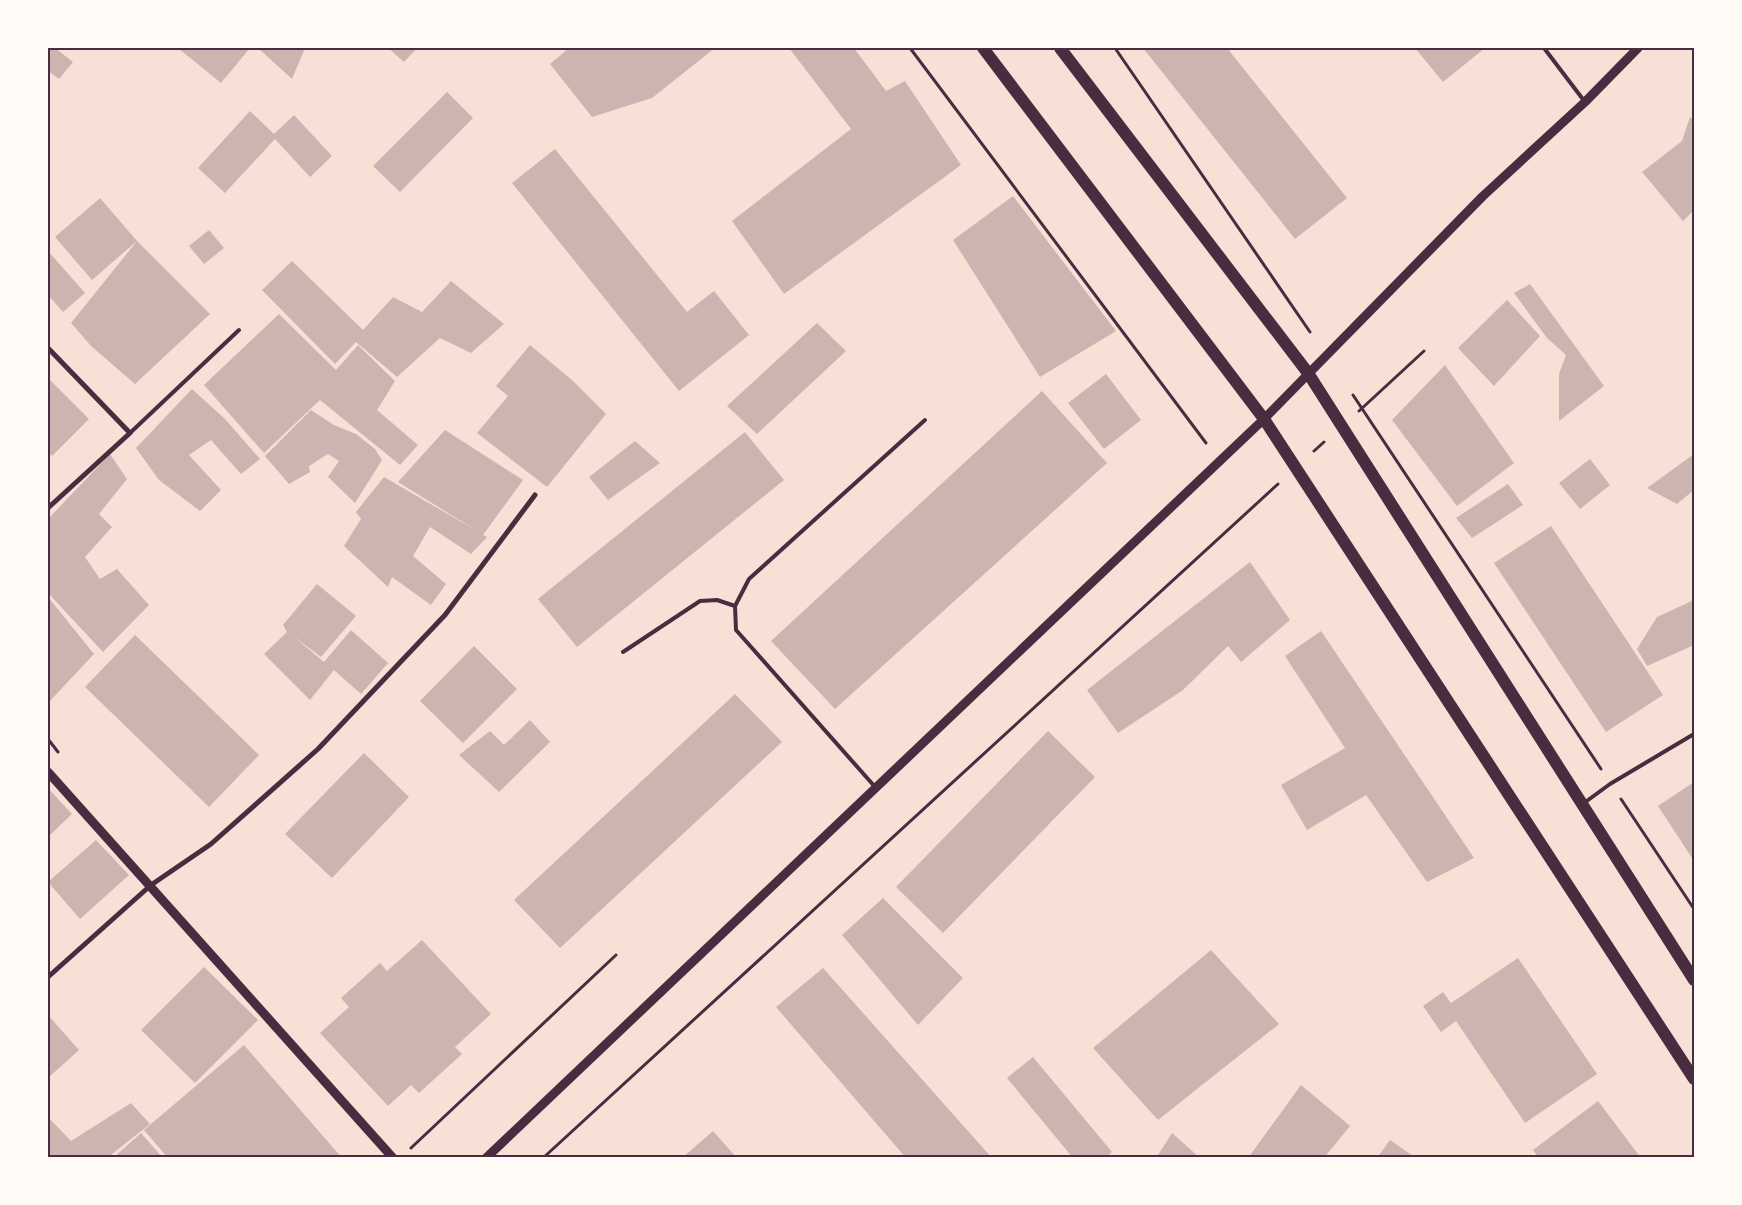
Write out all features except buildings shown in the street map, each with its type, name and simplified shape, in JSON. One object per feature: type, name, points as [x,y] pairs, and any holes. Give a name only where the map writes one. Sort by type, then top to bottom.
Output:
[{"type":"main road","points":[[983,48],[1264,419],[1694,1079]]},
{"type":"main road","points":[[1060,48],[1308,374],[1694,980]]},
{"type":"street","points":[[486,1158],[1264,419],[1483,196],[1585,102],[1638,48]]},
{"type":"street","points":[[48,348],[130,433],[48,508]]},
{"type":"street","points":[[48,978],[151,885],[211,844],[318,749],[444,615],[535,495]]},
{"type":"street","points":[[48,772],[393,1158]]},
{"type":"lane","points":[[1544,48],[1585,102]]},
{"type":"lane","points":[[130,433],[239,330]]},
{"type":"lane","points":[[876,788],[736,630],[735,606],[749,578],[925,420]]},
{"type":"lane","points":[[623,652],[700,601],[717,600],[735,606]]},
{"type":"lane","points":[[1581,805],[1610,784],[1694,734]]},
{"type":"path","points":[[910,48],[1220,461]]},
{"type":"path","points":[[1115,48],[1326,355]]},
{"type":"path","points":[[543,1158],[1424,351]]},
{"type":"path","points":[[1352,393],[1694,909]]},
{"type":"path","points":[[407,1152],[616,954]]}]
